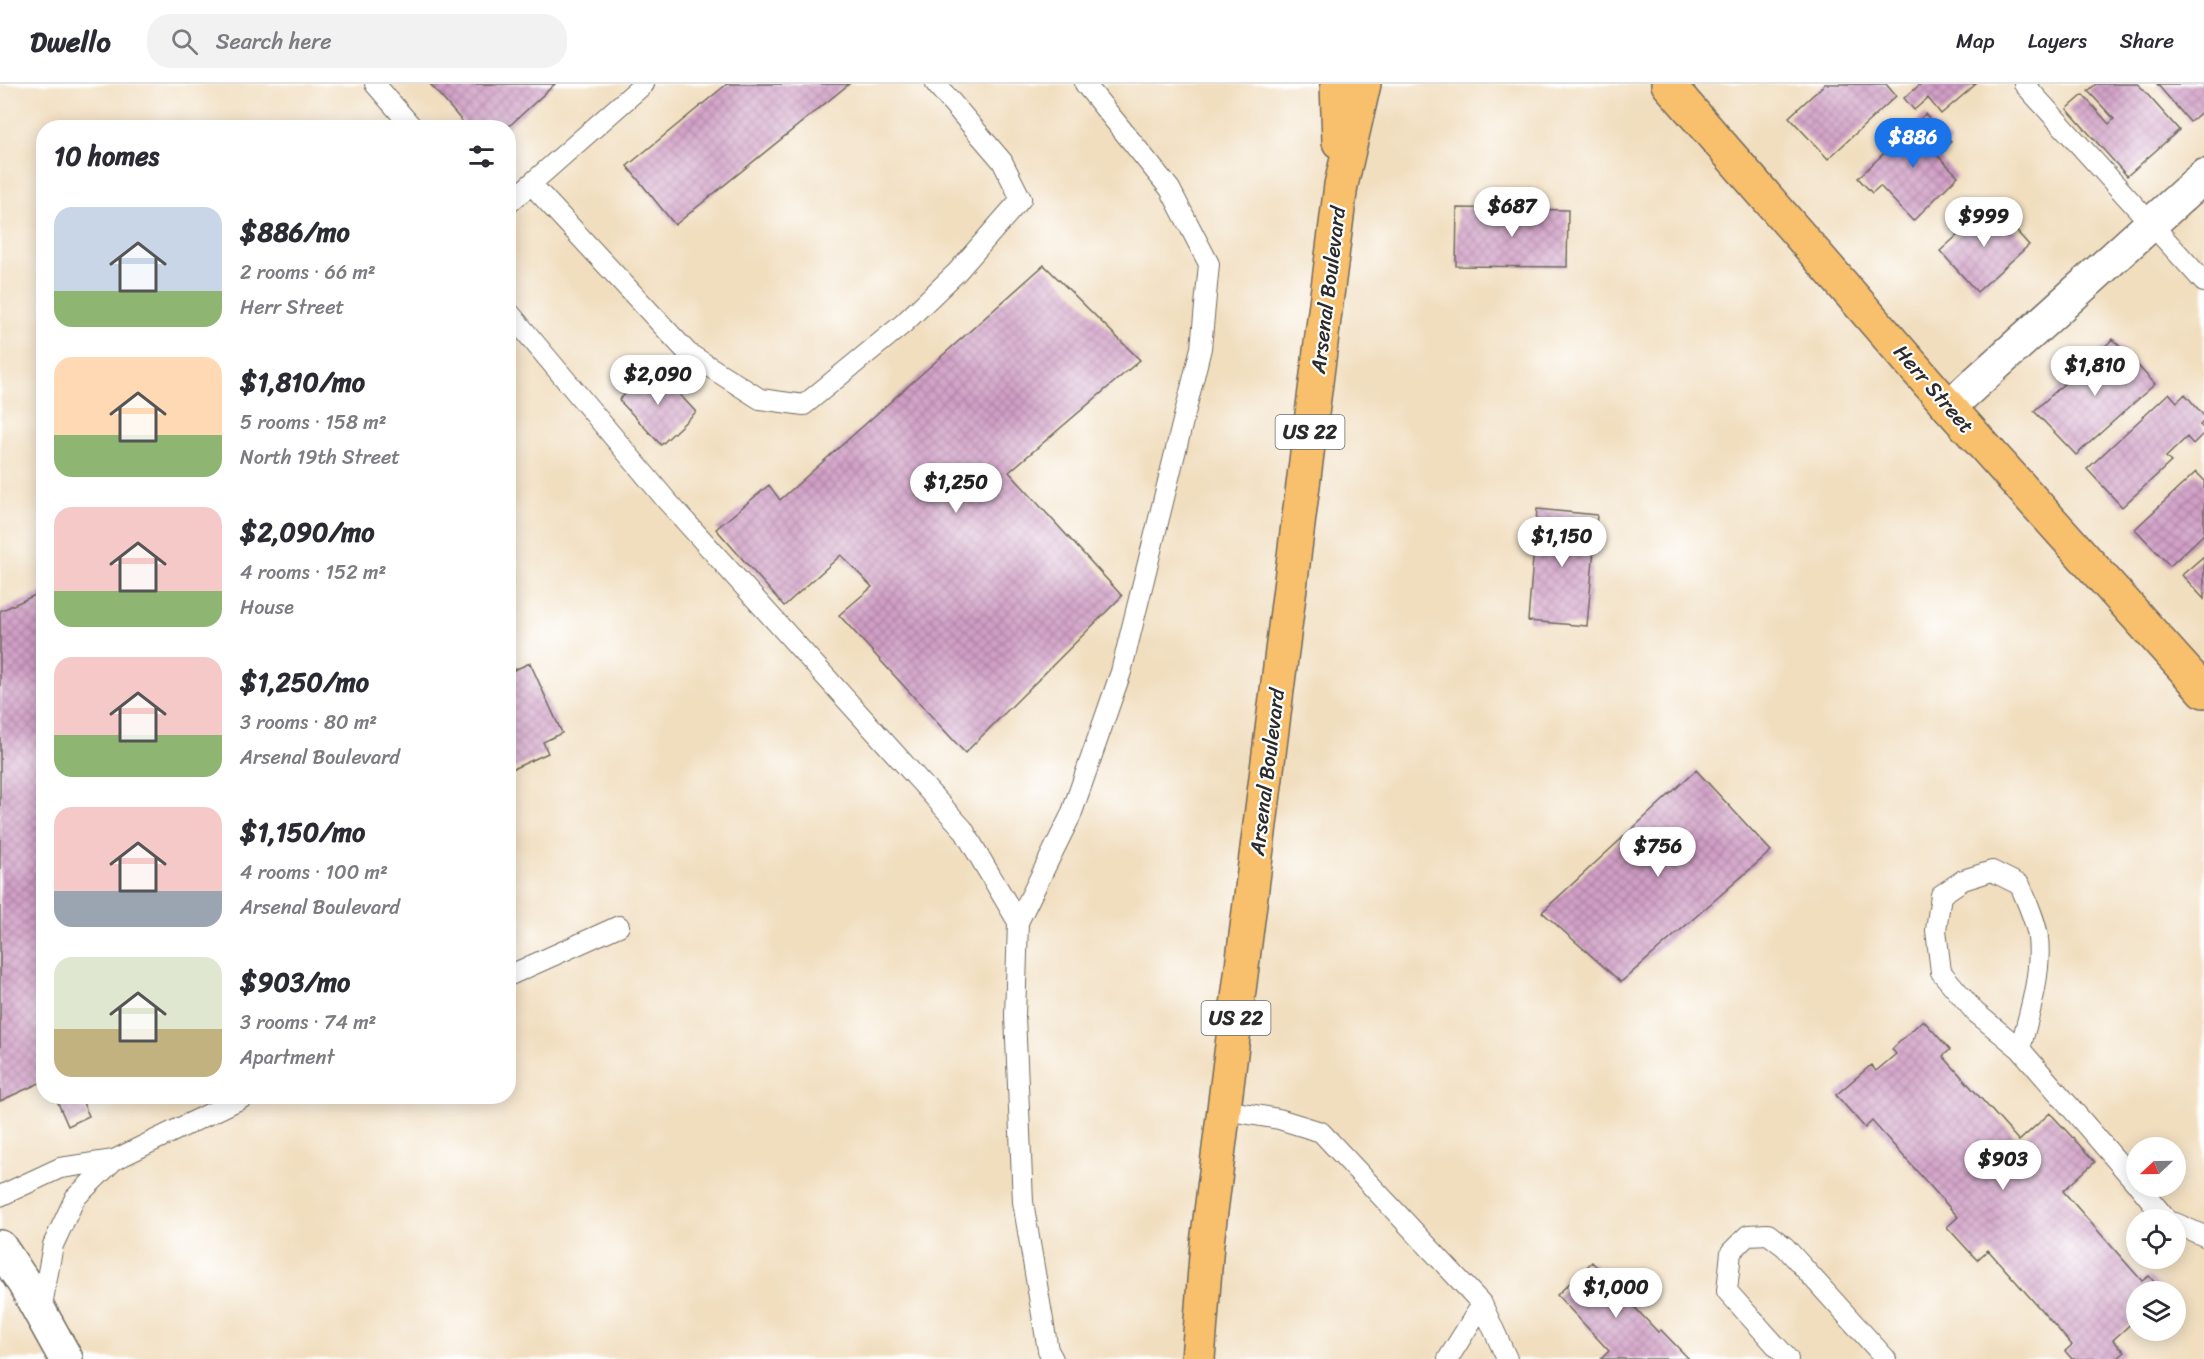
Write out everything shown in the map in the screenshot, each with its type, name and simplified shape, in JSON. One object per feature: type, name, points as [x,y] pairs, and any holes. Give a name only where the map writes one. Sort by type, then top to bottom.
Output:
[{"type":"main road","name":"Arsenal Boulevard","points":[[1337,84],[1341,185]]},
{"type":"main road","name":"Arsenal Boulevard","points":[[1198,1359],[1207,1243],[1341,185],[1364,84]]},
{"type":"main road","name":"Herr Street","points":[[1668,84],[1949,407],[2204,691]]},
{"type":"street","points":[[1949,407],[2204,176]]},
{"type":"street","points":[[0,1247],[40,1311],[66,1359]]},
{"type":"lane","points":[[375,84],[406,120]]},
{"type":"lane","points":[[516,197],[644,84]]},
{"type":"lane","points":[[531,184],[688,353],[760,399],[804,405],[903,324],[957,272],[1020,199],[1002,161],[936,84]]},
{"type":"lane","points":[[1053,1359],[1048,1350],[1023,1202],[1015,1016],[1018,922],[1071,815],[1121,672],[1201,348],[1209,264],[1170,189],[1085,84]]},
{"type":"lane","points":[[2024,84],[2204,282]]},
{"type":"lane","points":[[516,321],[667,501],[963,829],[1018,922]]},
{"type":"lane","points":[[2020,1048],[2037,976],[2038,937],[2020,885],[1992,871],[1963,880],[1941,895],[1936,930],[1941,972],[1975,1012],[2020,1048],[2126,1172]]},
{"type":"lane","points":[[516,972],[620,926]]},
{"type":"lane","points":[[0,1196],[60,1168],[114,1160],[230,1104]]},
{"type":"lane","points":[[1224,1110],[1280,1119],[1321,1132],[1482,1304],[1507,1359]]},
{"type":"lane","points":[[40,1311],[53,1245],[75,1198],[114,1160]]},
{"type":"lane","points":[[2147,1197],[2158,1209]]},
{"type":"lane","points":[[2186,1228],[2204,1236]]},
{"type":"lane","points":[[1788,1359],[1727,1290],[1731,1252],[1748,1235],[1768,1234],[1785,1247],[1886,1359]]},
{"type":"lane","points":[[1448,1359],[1482,1304]]},
{"type":"building","points":[[430,84],[555,84],[516,120],[461,120]]},
{"type":"building","points":[[727,84],[849,84],[675,225],[627,166]]},
{"type":"building","points":[[1825,84],[1886,84],[1896,96],[1828,159],[1789,117]]},
{"type":"building","points":[[1921,84],[1976,84],[1941,114],[1928,98],[1914,110],[1904,98]]},
{"type":"building","points":[[2096,84],[2138,84],[2179,130],[2127,176],[2067,109],[2083,95],[2109,124],[2114,119],[2088,91]]},
{"type":"building","points":[[2157,84],[2204,84],[2204,110],[2190,122]]},
{"type":"building","points":[[1925,114],[1951,142],[1937,155],[1958,176],[1913,221],[1880,186],[1872,193],[1858,178]]},
{"type":"building","points":[[1992,204],[2029,245],[1977,292],[1940,251]]},
{"type":"building","points":[[1457,208],[1568,210],[1567,267],[1456,266]]},
{"type":"building","points":[[1044,265],[1140,360],[1009,472],[1122,596],[965,753],[839,615],[872,587],[841,555],[784,606],[716,529],[769,485],[780,500]]},
{"type":"building","points":[[2113,339],[2155,384],[2076,455],[2034,411]]},
{"type":"building","points":[[654,367],[696,412],[661,445],[619,400]]},
{"type":"building","points":[[2169,393],[2177,402],[2185,394],[2204,416],[2204,421],[2200,425],[2204,433],[2193,444],[2187,437],[2166,457],[2171,462],[2122,507],[2087,469]]},
{"type":"building","points":[[2196,472],[2204,480],[2204,534],[2170,566],[2135,529]]},
{"type":"building","points":[[1537,509],[1597,515],[1587,626],[1528,621]]},
{"type":"building","points":[[2204,556],[2204,599],[2182,575]]},
{"type":"building","points":[[36,595],[36,1085],[0,1101],[0,611]]},
{"type":"building","points":[[530,663],[562,733],[543,742],[548,753],[516,767],[516,669]]},
{"type":"building","points":[[1696,770],[1771,851],[1621,982],[1542,912]]},
{"type":"building","points":[[1923,1020],[1950,1050],[1943,1056],[2019,1141],[2050,1113],[2095,1162],[2063,1191],[2126,1263],[2126,1269],[2131,1269],[2142,1281],[2126,1281],[2126,1328],[2113,1340],[2125,1352],[2117,1359],[2072,1359],[2065,1351],[2072,1345],[1988,1250],[1977,1260],[1947,1227],[1958,1217],[1872,1121],[1865,1128],[1836,1095],[1871,1065],[1876,1071],[1896,1054],[1892,1049]]},
{"type":"building","points":[[58,1104],[84,1104],[89,1116],[68,1126]]},
{"type":"building","points":[[1592,1262],[1658,1332],[1661,1330],[1689,1359],[1601,1359],[1609,1351],[1557,1295]]},
{"type":"building","points":[[2149,1276],[2153,1281],[2142,1281]]}]
